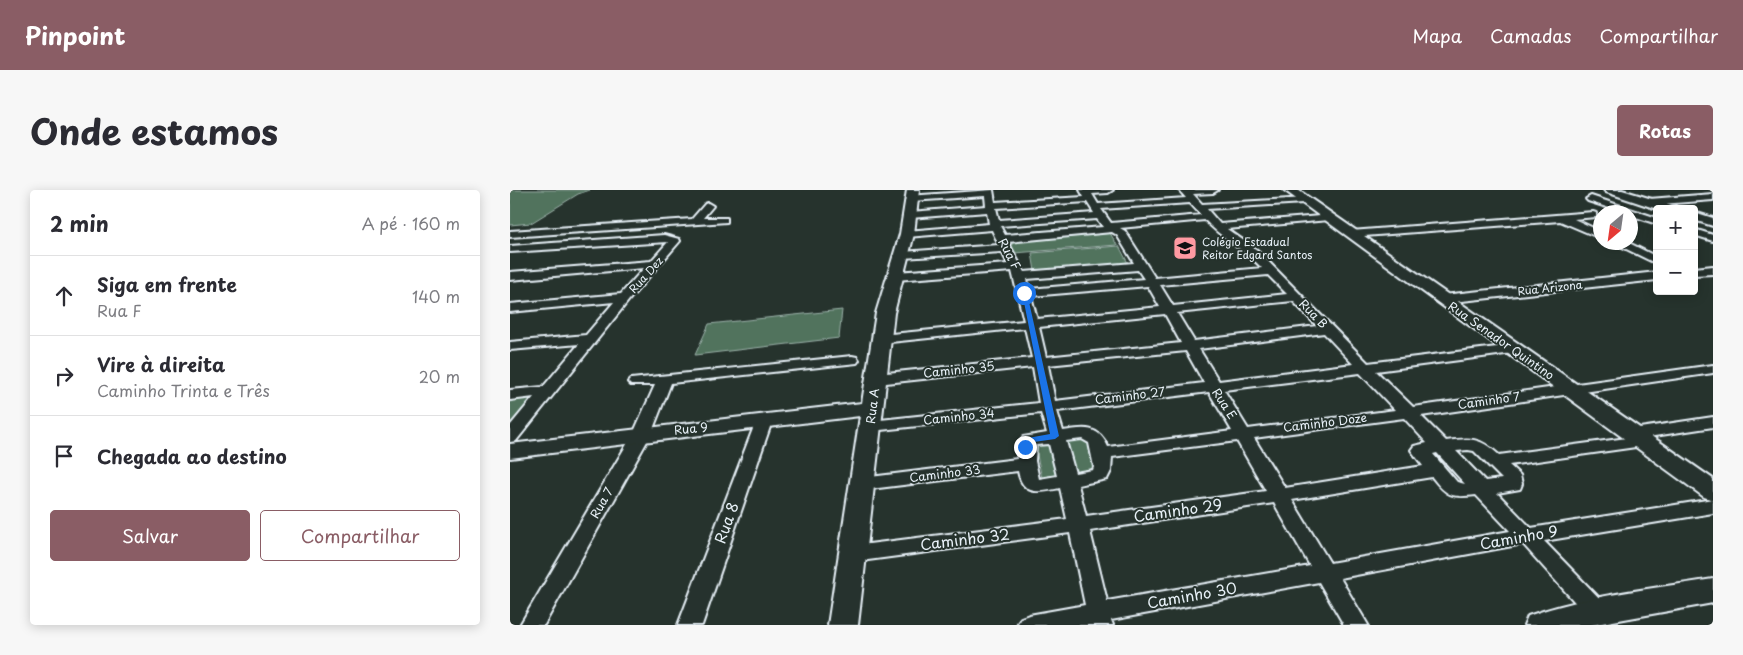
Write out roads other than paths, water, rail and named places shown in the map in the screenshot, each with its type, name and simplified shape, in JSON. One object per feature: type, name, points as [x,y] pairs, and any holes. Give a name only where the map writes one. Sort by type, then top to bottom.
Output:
[{"type":"street","points":[[910,209],[999,234],[1097,208],[1108,190]]},
{"type":"street","points":[[902,255],[999,234],[1097,208],[1194,201],[1213,190]]},
{"type":"street","points":[[1610,190],[1658,205]]},
{"type":"street","points":[[1705,190],[1713,195]]},
{"type":"street","points":[[910,209],[990,199],[1097,208],[1297,195]]},
{"type":"street","name":"Rua Senador Quintino","points":[[1297,195],[1713,491]]},
{"type":"street","points":[[1649,202],[1713,195]]},
{"type":"street","points":[[910,209],[990,199]]},
{"type":"street","name":"Rua F","points":[[990,199],[999,234],[1018,271],[1032,324],[1048,407],[1068,481]]},
{"type":"street","points":[[1591,199],[1653,220]]},
{"type":"street","name":"Rua B","points":[[1194,201],[1217,227],[1253,252],[1272,271],[1482,490]]},
{"type":"street","points":[[695,222],[708,206]]},
{"type":"street","name":"Rua E","points":[[1097,208],[1121,234],[1152,282],[1356,625]]},
{"type":"street","name":"Rua A","points":[[843,625],[885,313],[902,255],[910,209]]},
{"type":"street","points":[[1351,234],[1593,215]]},
{"type":"street","points":[[626,227],[636,216]]},
{"type":"street","points":[[1217,227],[1329,217]]},
{"type":"street","points":[[1561,217],[1593,232]]},
{"type":"street","points":[[1698,217],[1713,222]]},
{"type":"street","points":[[510,234],[723,220]]},
{"type":"street","points":[[555,246],[570,231]]},
{"type":"street","points":[[1698,233],[1713,238]]},
{"type":"street","name":"Rua Dez","points":[[510,437],[625,298],[675,241],[674,239],[515,249]]},
{"type":"street","points":[[510,257],[515,249]]},
{"type":"street","points":[[1634,250],[1653,259]]},
{"type":"street","points":[[510,276],[655,264]]},
{"type":"street","points":[[896,276],[1140,266]]},
{"type":"street","points":[[1698,272],[1713,270]]},
{"type":"street","points":[[1024,293],[1272,271]]},
{"type":"street","name":"Rua Arizona","points":[[1443,299],[1653,276]]},
{"type":"street","points":[[881,339],[1297,297]]},
{"type":"street","points":[[510,308],[625,298]]},
{"type":"street","name":"Caminho 35","points":[[877,379],[1189,346],[1327,329]]},
{"type":"street","points":[[510,346],[591,339]]},
{"type":"street","name":"Caminho 27","points":[[1048,407],[1364,366],[1513,349]]},
{"type":"street","points":[[636,382],[852,360]]},
{"type":"street","name":"Caminho 7","points":[[1407,413],[1713,369]]},
{"type":"street","name":"Rua 7","points":[[532,625],[642,434],[666,379]]},
{"type":"street","points":[[510,395],[549,391]]},
{"type":"street","name":"Caminho 34","points":[[872,417],[1048,407]]},
{"type":"street","name":"Caminho Doze","points":[[1102,453],[1407,413]]},
{"type":"street","name":"Rua 9","points":[[510,450],[764,421],[872,417]]},
{"type":"street","name":"Rua 8","points":[[690,625],[764,421]]},
{"type":"street","points":[[1499,461],[1638,438],[1713,422]]},
{"type":"street","points":[[1090,434],[1096,438],[1102,453],[1104,468],[1100,475],[1041,485],[1033,484],[1028,479],[1025,447],[1029,441],[1055,436],[1090,434]]},
{"type":"street","points":[[1468,444],[1480,448],[1499,461],[1513,479],[1513,484],[1482,490],[1458,491],[1450,487],[1420,450],[1438,445],[1468,444]]},
{"type":"street","name":"Caminho 33","points":[[862,484],[1027,464]]},
{"type":"street","name":"Caminho 29","points":[[1077,526],[1279,496],[1435,470]]},
{"type":"street","points":[[1068,481],[1099,619]]},
{"type":"street","points":[[1482,490],[1597,611]]},
{"type":"street","name":"Caminho 9","points":[[1325,572],[1527,536],[1713,506]]},
{"type":"street","name":"Caminho 32","points":[[853,554],[1077,526]]},
{"type":"street","name":"Caminho 30","points":[[1029,625],[1099,619],[1325,572]]},
{"type":"street","points":[[1539,625],[1597,611],[1713,591]]},
{"type":"street","points":[[1645,603],[1713,601]]},
{"type":"place","name":"Colégio Estadual Reitor Edgard Santos","points":[[1185,248]]}]
